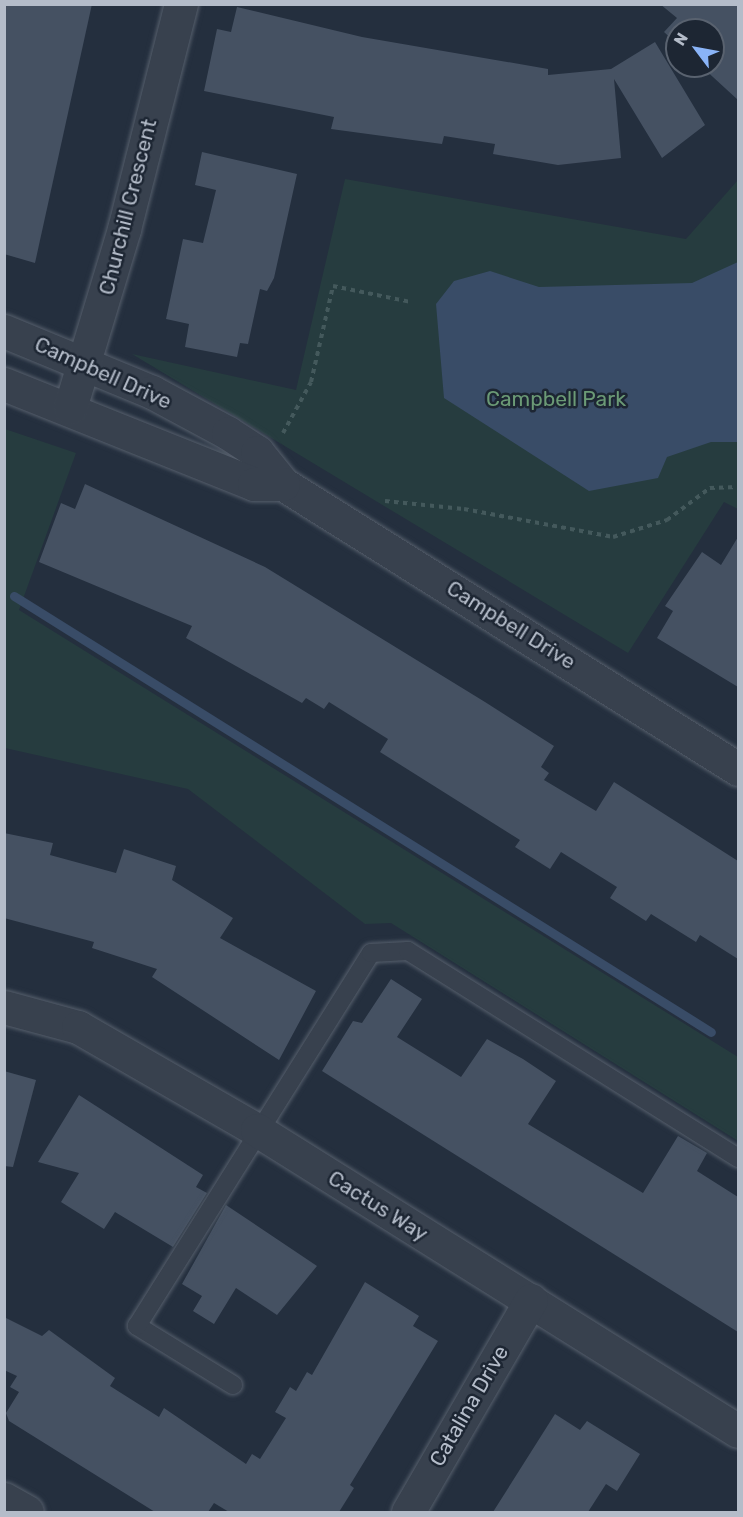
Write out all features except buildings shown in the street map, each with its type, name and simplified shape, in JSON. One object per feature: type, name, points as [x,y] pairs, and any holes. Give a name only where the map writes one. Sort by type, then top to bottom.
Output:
[{"type":"street","name":"Churchill Crescent","points":[[70,408],[85,363],[181,4]]},
{"type":"street","name":"Campbell Drive","points":[[4,331],[85,363],[228,433],[257,452],[283,484],[738,769]]},
{"type":"street","name":"Campbell Drive","points":[[4,384],[70,408],[254,484],[283,484]]},
{"type":"street","name":"Cactus Way","points":[[4,1007],[78,1028],[256,1130],[738,1431]]},
{"type":"street","name":"Catalina Drive","points":[[408,1512],[531,1300]]},
{"type":"street","points":[[4,1499],[27,1512]]},
{"type":"lane","points":[[233,1385],[137,1326],[256,1130],[370,953],[408,951],[738,1158]]},
{"type":"path","points":[[281,436],[311,382],[333,286],[411,302]]},
{"type":"path","points":[[385,501],[464,509],[613,537],[667,520],[710,488],[738,487]]},
{"type":"green space","name":"Campbell Park","points":[[345,179],[686,239],[738,180],[738,509],[724,502],[628,653],[132,354],[296,390]]},
{"type":"green space","points":[[5,429],[76,453],[19,610],[738,1057],[738,1141],[391,923],[365,924],[188,789],[5,748]]},
{"type":"water","points":[[738,262],[738,442],[711,442],[667,457],[658,478],[589,491],[444,398],[436,304],[454,281],[490,271],[539,287],[692,283]]},
{"type":"waterway","points":[[14,596],[711,1032]]}]
